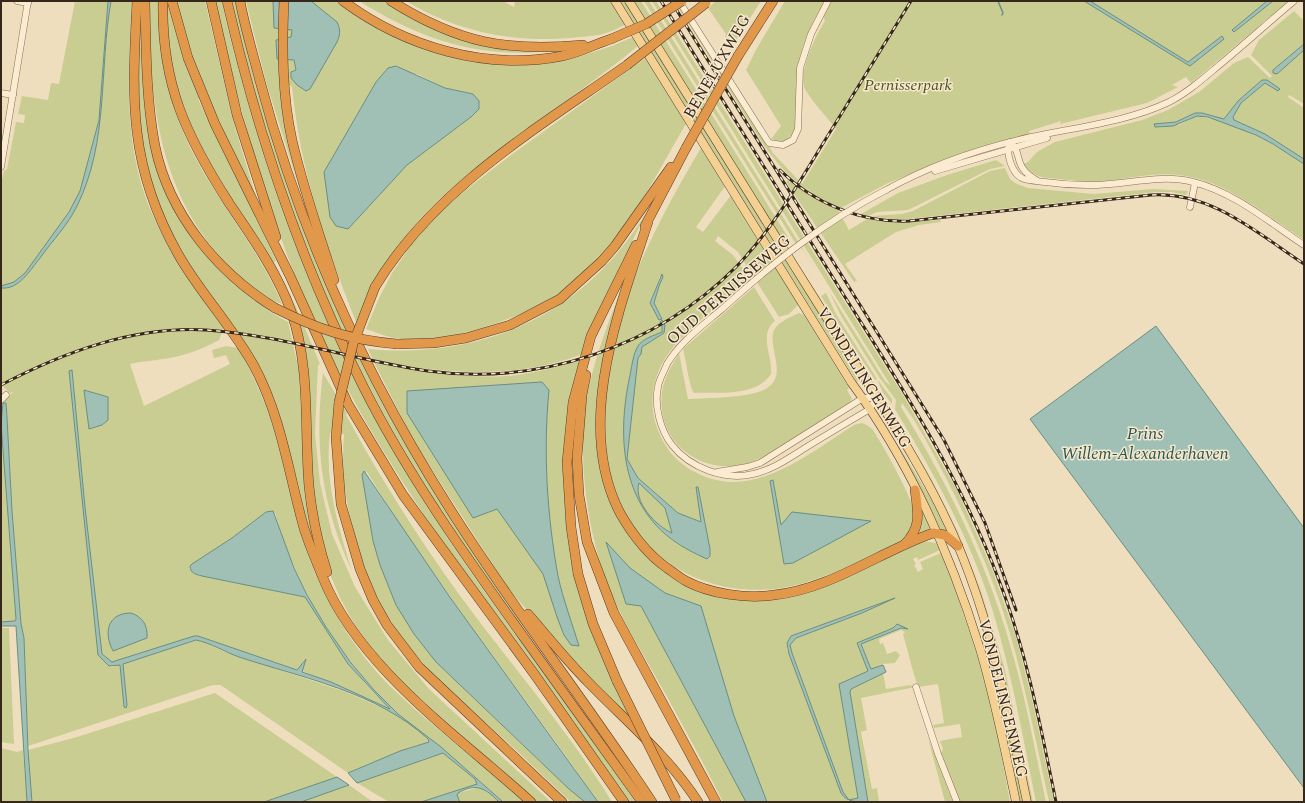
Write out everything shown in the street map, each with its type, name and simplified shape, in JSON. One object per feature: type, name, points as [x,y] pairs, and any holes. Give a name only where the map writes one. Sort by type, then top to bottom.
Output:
[{"type":"highway","points":[[137,1],[133,94],[136,128],[142,167],[156,212],[179,255],[254,366],[272,407],[303,524],[324,581],[353,631],[396,682],[531,802]]},
{"type":"highway","points":[[145,1],[148,93],[156,148],[164,174],[188,223],[206,249],[232,277],[275,308],[326,331],[366,341],[397,344],[434,344],[466,338],[510,325],[560,299],[602,260],[615,246],[685,150]]},
{"type":"highway","points":[[163,1],[166,55],[172,86],[188,133],[208,169],[255,241],[277,280],[291,311],[303,362],[309,486],[315,535],[331,585],[353,631]]},
{"type":"highway","points":[[172,1],[188,58],[202,94],[290,276],[348,404],[403,495],[540,681],[624,802]]},
{"type":"highway","points":[[211,1],[237,115],[261,193],[290,276]]},
{"type":"highway","points":[[227,1],[256,116],[277,185],[316,286],[365,390],[432,505],[474,568],[642,802]]},
{"type":"highway","points":[[240,1],[268,113],[283,160],[317,252],[350,327],[410,443],[450,510],[652,802]]},
{"type":"highway","points":[[284,1],[284,64],[286,103],[298,164],[350,327]]},
{"type":"highway","points":[[343,1],[372,21],[420,44],[461,54],[508,60],[564,56],[611,39],[656,18],[681,1]]},
{"type":"highway","points":[[392,1],[412,14],[441,29],[486,43],[527,48],[595,44]]},
{"type":"highway","name":"BENELUXWEG","points":[[685,150],[738,56],[773,1]]},
{"type":"highway","points":[[562,802],[419,668],[404,650],[380,612],[360,569],[341,504],[336,438],[339,402],[351,350],[375,287],[391,261],[447,198],[497,157],[627,64],[707,2]]},
{"type":"highway","points":[[677,801],[618,681],[593,624],[578,574],[571,527],[568,462],[573,402],[591,336],[685,150]]},
{"type":"highway","points":[[648,222],[619,308],[605,376],[600,411],[605,473],[611,495],[626,524],[639,542],[659,562],[687,582],[713,590],[748,596],[780,594],[806,589],[849,572],[936,533],[945,535],[958,546]]},
{"type":"highway","points":[[603,312],[591,351],[582,395],[577,458],[579,495],[587,542],[614,613],[716,802]]},
{"type":"highway","points":[[900,548],[914,533],[918,525],[916,490]]},
{"type":"highway","points":[[498,580],[587,682],[644,737],[688,787],[698,802]]},
{"type":"main road","name":"VONDELINGENWEG","points":[[615,1],[851,382],[870,409],[916,490],[960,590],[980,648],[992,693],[1016,802]]},
{"type":"main road","name":"VONDELINGENWEG","points":[[629,1],[876,398],[942,510],[976,591],[999,671],[1027,802]]},
{"type":"street","points":[[1,167],[28,2],[17,1]]},
{"type":"street","points":[[681,1],[769,143],[783,146],[792,140],[798,129],[800,68],[811,34],[828,1]]},
{"type":"street","name":"OUD PERNISSEWEG","points":[[870,409],[772,467],[754,474],[737,477],[696,465],[682,455],[667,439],[658,414],[658,387],[667,364],[682,344],[792,248],[836,218],[886,190],[930,168],[1063,131],[1144,112],[1182,95],[1294,1]]},
{"type":"street","points":[[1,93],[13,95]]},
{"type":"street","points":[[1011,146],[1015,172],[1023,179],[1088,185],[1155,179],[1173,179],[1195,183],[1230,197],[1304,245]]},
{"type":"street","points":[[1190,207],[1195,183]]},
{"type":"street","points":[[863,398],[876,398],[870,409]]},
{"type":"street","name":"OUD PERNISSEWEG","points":[[716,472],[754,466],[789,446],[863,398]]},
{"type":"street","points":[[916,687],[938,754],[957,802]]},
{"type":"green space","points":[[75,1],[108,1],[99,120],[80,191],[69,212],[25,273],[14,282],[1,286],[1,184],[4,171],[7,169],[16,122],[24,123],[25,115],[18,114],[22,96],[48,100],[51,83],[59,84]]},
{"type":"green space","points":[[111,1],[132,1],[129,57],[130,112],[132,139],[144,194],[155,220],[170,248],[225,326],[219,340],[199,349],[170,358],[130,364],[144,406],[230,364],[226,355],[214,358],[212,350],[226,346],[238,348],[259,390],[276,434],[296,515],[311,563],[326,597],[356,646],[380,676],[393,689],[524,802],[503,802],[439,746],[397,713],[357,669],[322,621],[308,595],[295,569],[275,513],[266,512],[232,538],[192,564],[193,574],[305,597],[348,664],[372,691],[391,709],[302,671],[306,659],[298,670],[198,636],[112,662],[102,654],[85,507],[72,370],[70,372],[98,655],[111,667],[120,665],[127,705],[123,664],[197,640],[223,651],[346,692],[396,714],[424,735],[429,742],[400,751],[348,773],[225,688],[220,685],[213,685],[28,746],[24,638],[21,624],[12,511],[6,407],[1,405],[1,402],[5,401],[13,392],[10,393],[1,385],[1,288],[13,286],[24,278],[65,226],[77,206],[87,182],[99,131],[107,27]],"holes":[[[86,390],[108,397],[108,420],[102,425],[90,429]]]},
{"type":"green space","points":[[148,1],[159,1],[161,42],[167,81],[178,120],[195,157],[262,265],[282,304],[268,298],[230,267],[205,238],[186,208],[172,176],[162,143],[152,74]]},
{"type":"green space","points":[[166,1],[205,1],[234,124],[258,204],[205,95],[198,99],[266,239],[276,261],[274,262],[297,309],[320,364],[318,365],[315,434],[320,483],[332,534],[355,587],[388,640],[429,689],[551,802],[537,802],[395,676],[355,625],[341,600],[329,572],[313,505],[309,417],[291,309],[220,186],[185,120],[168,55]]},
{"type":"green space","points":[[213,1],[222,1],[249,107],[282,210],[301,260],[344,358],[368,406],[394,453],[447,538],[635,802],[628,802],[445,545],[388,459],[337,369],[297,280],[264,189],[237,95]]},
{"type":"green space","points":[[232,1],[238,1],[258,85],[364,366],[569,689],[466,548],[434,499],[399,441],[367,382],[337,321],[310,259],[286,196],[265,132],[247,67]]},
{"type":"green space","points":[[246,1],[336,1],[371,25],[421,48],[551,61],[590,53],[633,37],[639,45],[477,167],[430,208],[409,232],[394,253],[357,324],[335,266],[316,208],[301,148],[292,87],[280,76],[300,185],[306,209],[266,82]],"holes":[[[417,74],[445,88],[473,94],[471,117],[407,165],[348,229],[329,163],[376,82]]]},
{"type":"green space","points":[[359,1],[387,1],[458,37],[553,51],[526,53],[500,52],[452,44],[405,26],[382,15]]},
{"type":"green space","points":[[406,1],[503,1],[514,7],[515,1],[611,1],[626,24],[609,32],[593,36],[556,39],[512,37],[490,34],[447,21]]},
{"type":"green space","points":[[619,1],[625,1],[861,379],[857,382]]},
{"type":"green space","points":[[633,1],[641,1],[791,242],[786,246]]},
{"type":"green space","points":[[644,1],[649,1],[826,286],[803,250],[794,241]]},
{"type":"green space","points":[[652,1],[656,1],[903,395],[958,492],[992,569],[1016,637],[1032,699],[1054,802],[1049,802],[1024,686],[1008,626],[993,582],[975,539],[930,448],[914,420],[902,403],[901,407],[950,494],[978,554],[990,585],[1016,667],[1026,706],[1046,802],[1036,802],[1003,647],[988,596],[969,547],[934,477],[895,409],[896,400],[879,377],[841,316],[829,291],[885,381],[891,386]]},
{"type":"green space","name":"Pernisserpark","points":[[674,1],[677,1],[773,153],[802,184],[836,129],[812,99],[803,83],[805,65],[817,35],[825,21],[823,15],[832,1],[1289,1],[1191,83],[1186,77],[1172,85],[1178,87],[1147,103],[1060,124],[1061,121],[1029,131],[1030,136],[912,173],[886,184],[841,208],[804,187],[776,162],[754,130]]},
{"type":"green space","points":[[716,1],[761,1],[732,46],[725,36],[726,34],[708,8]]},
{"type":"green space","points":[[785,1],[825,1],[813,21],[801,53],[797,75],[795,128],[790,137],[781,142],[771,139],[781,126],[746,70],[757,48]]},
{"type":"green space","points":[[1294,11],[1304,21],[1304,44],[1273,70],[1277,74],[1304,50],[1304,104],[1289,95],[1288,97],[1304,108],[1304,159],[1265,134],[1234,120],[1233,117],[1241,103],[1265,83],[1278,91],[1280,89],[1267,80],[1262,80],[1238,101],[1224,119],[1202,113],[1195,113],[1176,122],[1179,125],[1197,116],[1226,123],[1253,134],[1304,164],[1304,240],[1250,203],[1221,187],[1206,181],[1191,177],[1166,174],[1083,182],[1036,175],[1023,164],[1028,162],[1037,152],[1055,142],[1142,120],[1168,110],[1199,92],[1234,63],[1248,57],[1270,78],[1272,76],[1251,55],[1259,40]]},
{"type":"green space","points":[[139,23],[145,105],[155,155],[205,253],[230,280],[272,313],[288,322],[299,371],[305,497],[314,548],[270,398],[181,254],[157,205],[138,131]]},
{"type":"green space","points":[[647,57],[687,122],[632,216],[616,239],[579,279],[549,300],[531,309],[504,321],[463,333],[441,338],[418,340],[388,337],[366,329],[379,298],[392,273],[414,241],[442,210],[511,155]]},
{"type":"green space","points":[[702,146],[726,185],[696,227],[703,232],[732,194],[799,304],[789,314],[779,317],[738,252],[718,236],[715,241],[733,255],[750,279],[679,340],[663,362],[653,389],[652,398],[656,426],[666,446],[679,461],[689,469],[716,480],[737,482],[758,478],[778,471],[818,449],[854,425],[862,423],[872,429],[904,485],[913,507],[913,524],[904,539],[897,545],[822,577],[775,589],[744,589],[714,584],[686,573],[660,556],[635,529],[618,496],[608,461],[605,424],[607,385],[623,310],[635,276],[650,242]],"holes":[[[660,277],[663,277],[654,303],[662,318],[659,320],[650,303]],[[662,326],[664,333],[642,347],[638,358],[627,459],[638,478],[678,513],[701,522],[696,488],[709,558],[707,559],[674,541],[653,522],[638,498],[631,482],[627,465],[624,447],[624,410],[634,356],[636,349],[642,341],[662,332]],[[770,481],[773,481],[781,526],[870,521],[793,563],[784,564]]]},
{"type":"green space","points":[[996,160],[1005,166],[990,169],[908,210],[877,212],[868,216],[861,214],[898,193],[947,175]]},
{"type":"green space","points":[[1005,168],[1010,179],[1015,183],[1028,188],[1094,194],[1153,189],[1188,191],[1186,195],[1171,192],[1156,192],[908,219],[895,220],[871,216],[902,214],[913,211],[990,171]]},
{"type":"green space","points":[[788,180],[812,197],[838,210],[849,230],[867,219],[895,223],[940,220],[941,222],[919,225],[896,232],[845,264],[857,281],[854,282],[786,182]]},
{"type":"green space","points":[[647,211],[598,311],[583,354],[531,368],[479,372],[426,369],[373,360],[368,349],[411,350],[452,346],[491,337],[528,322],[563,302],[594,277],[623,247]]},
{"type":"green space","points":[[625,280],[602,385],[604,480],[607,492],[618,517],[632,540],[643,552],[681,582],[775,599],[787,598],[835,580],[923,541],[936,543],[940,550],[918,560],[917,557],[913,559],[916,564],[914,565],[918,572],[923,569],[920,562],[941,553],[953,583],[984,675],[993,710],[1010,802],[960,802],[941,753],[943,749],[940,741],[962,737],[960,724],[934,728],[933,725],[944,723],[938,684],[918,687],[903,634],[905,632],[901,630],[879,639],[880,644],[883,643],[887,654],[896,651],[900,655],[895,663],[883,664],[872,670],[861,644],[901,628],[908,630],[895,625],[893,628],[857,643],[868,671],[839,684],[858,798],[849,800],[845,797],[790,645],[796,638],[862,613],[894,598],[791,636],[787,648],[841,793],[849,802],[723,802],[666,694],[630,631],[611,593],[599,558],[588,509],[583,458],[585,409],[596,359]]},
{"type":"green space","points":[[754,287],[775,321],[767,332],[767,346],[771,374],[756,387],[746,390],[725,393],[694,393],[689,379],[683,349]]},
{"type":"green space","points":[[826,293],[836,314],[877,379],[875,380],[821,296]]},
{"type":"green space","points":[[799,313],[804,315],[849,388],[847,390],[852,399],[848,406],[759,459],[740,465],[722,466],[705,462],[690,455],[677,443],[667,429],[662,412],[663,387],[679,353],[688,399],[730,397],[755,393],[767,388],[774,382],[776,365],[773,346],[774,330],[782,322]]},
{"type":"green space","points":[[582,360],[564,462],[575,575],[639,726],[589,680],[510,591],[413,440],[374,362],[440,373],[490,377],[526,374]]},
{"type":"green space","points":[[323,373],[347,413],[346,415],[372,462],[430,553],[461,597],[577,749],[612,802],[598,802],[451,598],[394,515],[367,472],[362,475],[365,490],[436,662],[539,761],[585,802],[571,802],[450,691],[406,643],[393,625],[375,594],[366,572],[352,525],[347,500],[343,461],[344,434],[330,433],[329,468],[331,486],[337,520],[352,571],[341,546],[333,522],[322,474],[319,425]]},
{"type":"green space","points":[[877,379],[892,399],[892,404],[883,393]]},
{"type":"green space","points":[[882,396],[932,480],[958,532],[981,591],[1004,666],[1033,802],[1030,802],[1002,667],[979,591],[967,558],[880,397]]},
{"type":"green space","points":[[876,409],[938,510],[948,531],[938,529],[874,410]]},
{"type":"green space","points":[[1,424],[16,619],[15,621],[1,622]]},
{"type":"green space","points":[[639,483],[665,508],[672,533],[659,525],[643,506],[639,498]]},
{"type":"green space","points":[[923,512],[931,530],[915,538],[921,513]]},
{"type":"green space","points":[[946,545],[954,561],[998,680],[1023,802],[1019,802],[1005,734]]},
{"type":"green space","points":[[1,628],[9,628],[14,744],[1,742]]},
{"type":"green space","points":[[883,673],[886,689],[910,685],[915,687],[861,698],[867,730],[861,732],[872,789],[877,788],[879,802],[868,802],[850,692],[851,689]]},
{"type":"green space","points":[[215,693],[337,777],[264,802],[32,802],[28,750],[77,737]]},
{"type":"green space","points":[[928,738],[953,802],[945,802]]},
{"type":"green space","points":[[1,748],[17,752],[23,750],[27,802],[1,802]]},
{"type":"green space","points":[[443,753],[475,779],[477,784],[421,802],[389,802],[357,783]]},
{"type":"green space","points":[[349,785],[373,802],[301,802]]},
{"type":"green space","points":[[480,787],[485,789],[499,802],[460,802],[457,795],[458,793]]},
{"type":"water","points":[[108,1],[111,1],[107,27],[99,131],[87,182],[77,206],[69,220],[24,278],[13,286],[1,288],[1,286],[14,282],[25,273],[69,212],[80,191],[99,120]]},
{"type":"water","points":[[273,1],[311,1],[337,22],[340,32],[337,42],[310,89],[306,91],[297,85],[291,78],[291,72],[296,70],[294,60],[277,59],[276,40],[291,37],[292,30],[274,28]]},
{"type":"water","points":[[1084,1],[1090,1],[1188,62],[1222,36],[1224,39],[1190,66]]},
{"type":"water","points":[[1267,1],[1273,1],[1234,32],[1232,30]]},
{"type":"water","points":[[1304,44],[1304,50],[1277,74],[1273,73],[1273,70]]},
{"type":"water","points":[[396,66],[445,88],[473,94],[479,101],[479,109],[471,117],[407,165],[348,229],[336,226],[330,217],[324,172],[376,82],[388,68]]},
{"type":"water","points":[[1262,80],[1267,80],[1280,89],[1278,91],[1265,83],[1241,103],[1233,117],[1234,120],[1265,134],[1304,159],[1304,164],[1256,135],[1208,117],[1197,116],[1173,126],[1155,127],[1154,124],[1176,122],[1195,113],[1202,113],[1224,119],[1238,101]]},
{"type":"water","points":[[662,274],[663,277],[654,303],[662,319],[659,320],[650,303]]},
{"type":"water","points":[[662,320],[665,325],[664,333],[642,347],[641,354],[638,358],[627,459],[638,478],[678,513],[701,522],[696,487],[698,487],[710,549],[710,556],[707,559],[674,541],[653,522],[638,498],[631,482],[627,465],[624,447],[624,410],[633,360],[636,349],[642,341],[662,332],[660,322]],"holes":[[[639,483],[665,508],[672,533],[659,525],[647,512],[639,498]]]},
{"type":"water","name":"Prins Willem-Alexanderhaven","points":[[1156,326],[1304,528],[1304,788],[1030,419]]},
{"type":"water","points":[[72,370],[85,507],[102,654],[112,662],[198,636],[297,670],[306,659],[302,672],[331,682],[390,709],[348,664],[305,597],[202,576],[191,571],[190,566],[192,564],[232,538],[266,512],[273,511],[294,568],[307,595],[326,627],[351,663],[374,690],[398,714],[441,747],[503,802],[499,802],[481,788],[471,788],[458,793],[457,795],[460,802],[421,802],[477,784],[475,779],[443,753],[357,783],[348,773],[400,751],[429,742],[428,739],[408,723],[386,709],[363,698],[338,688],[239,657],[202,641],[196,640],[123,664],[127,705],[126,708],[124,707],[120,665],[109,666],[98,655],[69,371]]},
{"type":"water","points":[[542,382],[549,390],[546,460],[554,553],[560,585],[579,646],[571,645],[564,635],[543,574],[497,509],[473,518],[407,413],[407,391]]},
{"type":"water","points":[[84,390],[108,397],[108,420],[102,425],[89,429]]},
{"type":"water","points":[[3,403],[6,403],[12,511],[21,624],[24,638],[28,750],[32,802],[27,802],[16,626],[1,626],[1,622],[15,621],[16,619],[1,424]]},
{"type":"water","points":[[364,471],[449,596],[598,802],[585,802],[569,789],[436,662],[414,634],[396,605],[380,565],[373,541],[362,475]]},
{"type":"water","points":[[773,480],[781,525],[792,512],[871,521],[793,563],[784,564],[770,481]]},
{"type":"water","points":[[606,542],[630,568],[665,593],[701,606],[734,716],[767,802],[746,802],[641,606],[626,604]]},
{"type":"water","points":[[895,598],[862,613],[796,638],[790,645],[843,792],[849,800],[846,799],[841,793],[789,654],[787,643],[791,636]]},
{"type":"water","points":[[131,613],[139,617],[144,622],[147,630],[147,638],[113,651],[108,637],[110,625],[117,616]]},
{"type":"water","points":[[897,624],[908,629],[901,628],[861,644],[871,669],[883,665],[886,672],[851,689],[850,692],[868,802],[849,800],[858,798],[839,684],[868,671],[857,643],[893,628]]},
{"type":"water","points":[[337,777],[349,785],[301,802],[264,802]]},
{"type":"waterway","points":[[998,1],[1003,13],[1002,15]]},
{"type":"railway","points":[[661,1],[910,401],[950,472],[968,508],[985,545],[1010,610],[1026,664],[1056,802]]},
{"type":"railway","points":[[671,1],[944,440],[985,523],[1016,610]]},
{"type":"railway","points":[[1,385],[49,362],[100,344],[152,332],[179,330],[206,330],[262,337],[373,361],[428,371],[470,374],[512,372],[553,366],[594,355],[633,339],[670,319],[704,295],[736,267],[762,237],[796,188],[911,1]]},
{"type":"railway","points":[[780,170],[807,192],[839,209],[873,219],[891,221],[909,221],[1151,195],[1173,196],[1194,200],[1232,216],[1251,227],[1304,264]]}]
